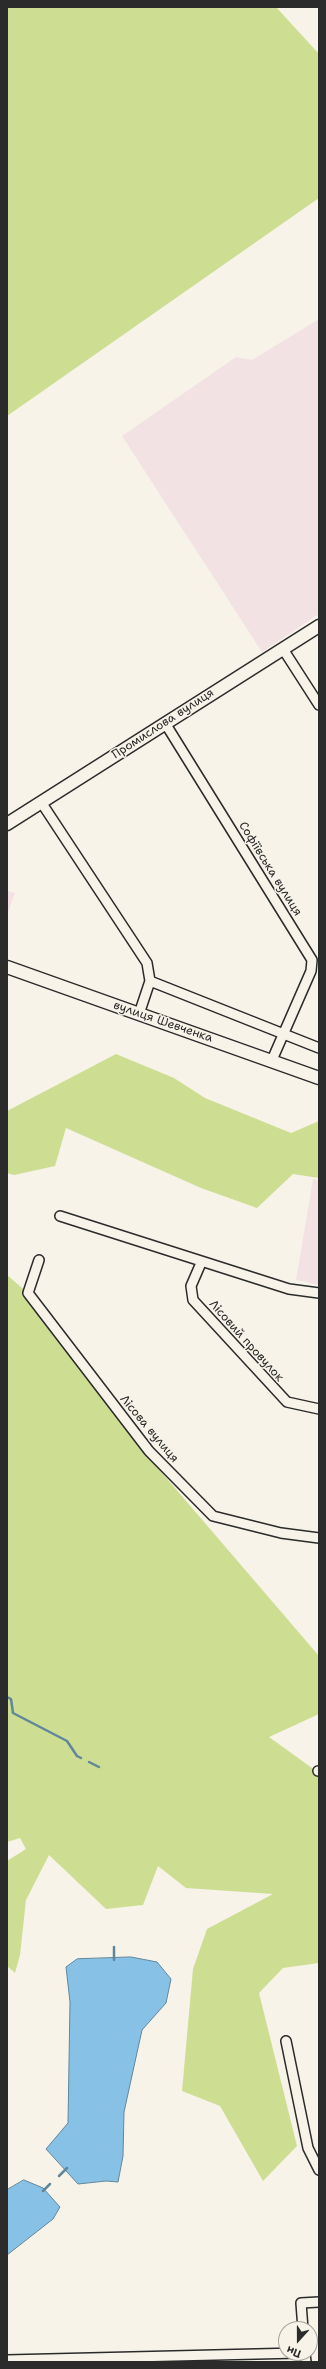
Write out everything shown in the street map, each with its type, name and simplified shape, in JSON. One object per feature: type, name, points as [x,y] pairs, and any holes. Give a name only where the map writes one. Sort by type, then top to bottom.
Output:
[{"type":"street","name":"Промислова вулиця","points":[[7,824],[319,626]]},
{"type":"street","points":[[283,649],[319,705]]},
{"type":"street","name":"Софіївська вулиця","points":[[165,723],[312,960],[311,971],[272,1060]]},
{"type":"street","points":[[41,802],[147,963],[150,981],[140,1014]]},
{"type":"street","name":"вулиця Шевченка","points":[[7,968],[272,1060],[319,1078]]},
{"type":"street","points":[[150,981],[319,1048]]},
{"type":"street","points":[[60,1216],[201,1263],[289,1289],[319,1293]]},
{"type":"street","name":"Лісова вулиця","points":[[39,1260],[28,1293],[149,1451],[213,1516],[281,1533],[319,1538]]},
{"type":"street","name":"Лісовий провулок","points":[[201,1263],[192,1286],[193,1300],[287,1402],[319,1409]]},
{"type":"street","points":[[286,2041],[308,2148],[319,2170]]},
{"type":"street","points":[[303,2321],[302,2303],[319,2302]]},
{"type":"street","points":[[7,2360],[45,2361],[278,2354]]},
{"type":"shaded area","points":[[319,319],[319,614],[262,652],[122,436],[236,357],[252,360]]},
{"type":"shaded area","points":[[7,891],[15,893],[7,915]]},
{"type":"shaded area","points":[[313,1179],[319,1180],[319,1285],[296,1280]]},
{"type":"green space","points":[[7,7],[276,7],[319,54],[319,198],[7,416]]},
{"type":"green space","points":[[116,1054],[174,1078],[205,1098],[291,1133],[319,1121],[319,1178],[293,1174],[257,1208],[201,1188],[66,1128],[55,1166],[14,1175],[7,1173],[7,1111]]},
{"type":"green space","points":[[7,1275],[28,1293],[138,1445],[319,1656],[319,1714],[269,1737],[319,1773],[319,1963],[283,1968],[259,1993],[297,2146],[263,2181],[220,2106],[182,2091],[193,1969],[207,1929],[273,1894],[186,1888],[158,1866],[143,1905],[106,1909],[49,1855],[26,1900],[20,1955],[15,1973],[7,1966],[7,1861],[26,1849],[20,1838],[7,1842]]},
{"type":"water","points":[[131,1957],[157,1962],[171,1979],[166,2003],[142,2030],[124,2112],[123,2156],[118,2182],[106,2181],[78,2184],[46,2149],[68,2123],[70,2002],[66,1967],[77,1959]]},
{"type":"water","points":[[24,2180],[43,2188],[60,2207],[53,2219],[7,2255],[7,2190]]},
{"type":"waterway","points":[[7,1697],[11,1699],[13,1713],[67,1741],[77,1756],[81,1758]]},
{"type":"waterway","points":[[89,1762],[99,1767]]},
{"type":"waterway","points":[[114,1947],[114,1960]]},
{"type":"waterway","points":[[59,2176],[67,2168]]},
{"type":"waterway","points":[[43,2191],[50,2184]]}]
